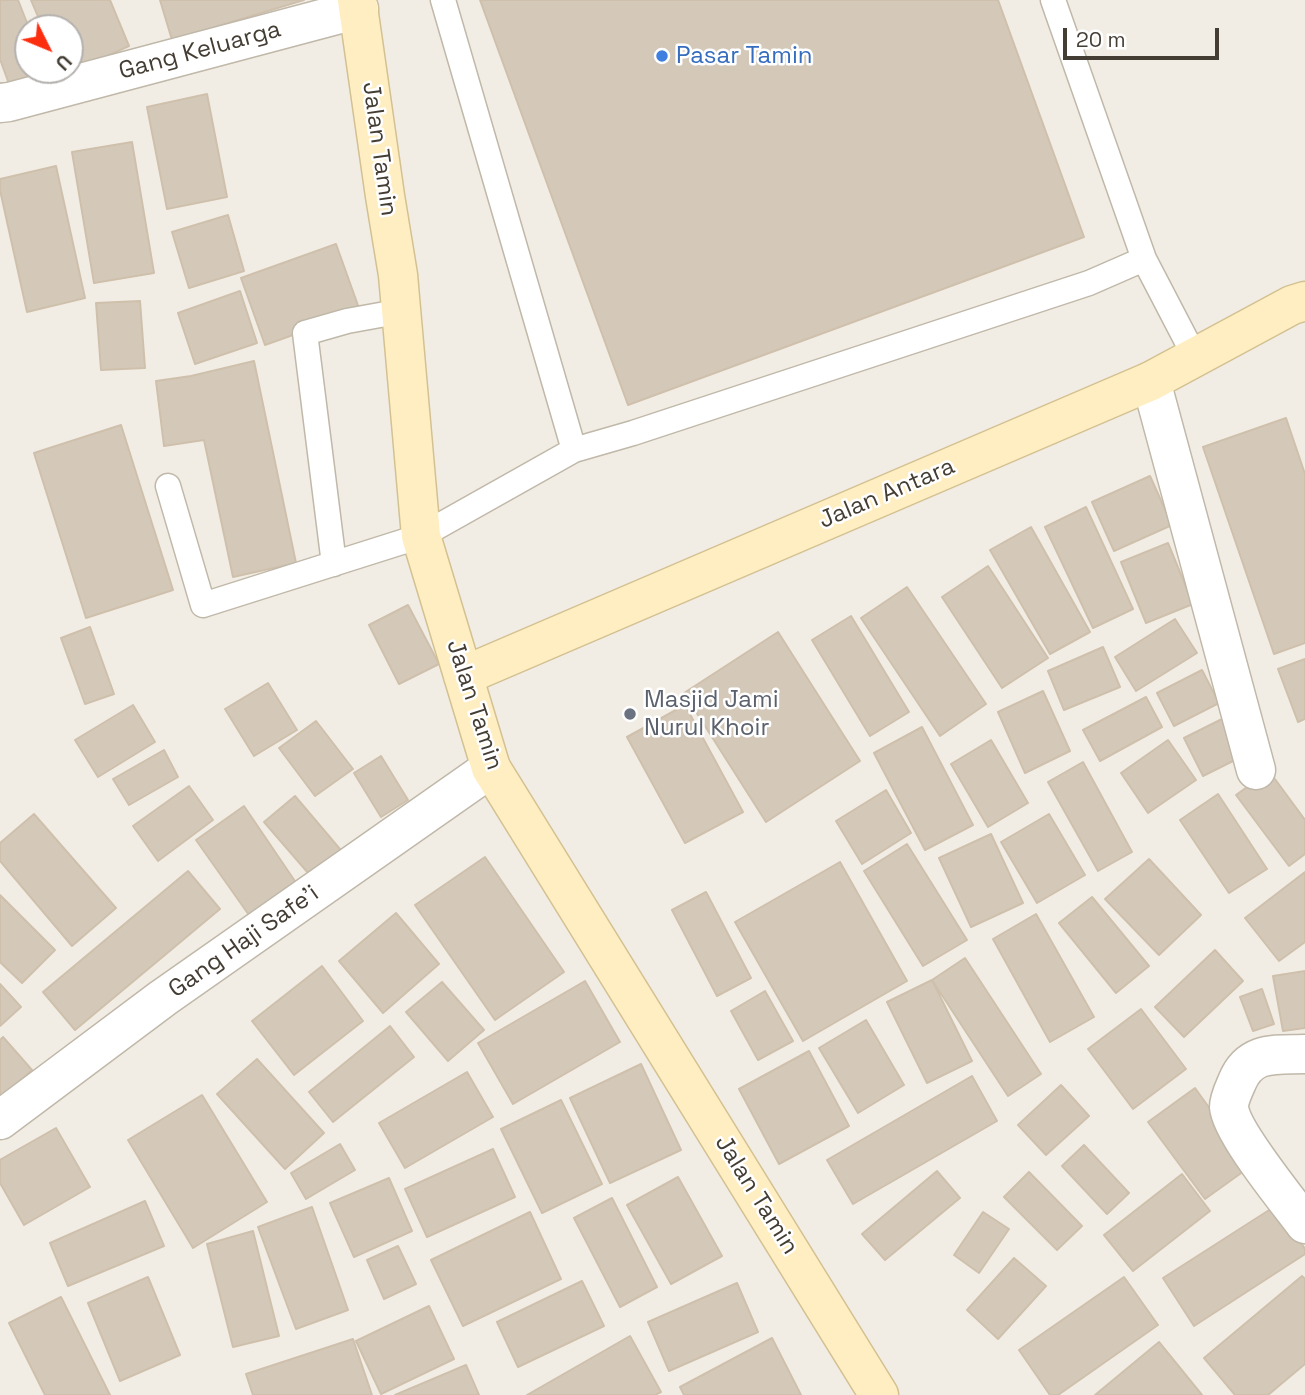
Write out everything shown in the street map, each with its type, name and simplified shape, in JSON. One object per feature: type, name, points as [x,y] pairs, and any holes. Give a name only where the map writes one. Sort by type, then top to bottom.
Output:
[{"type":"main road","name":"Jalan Tamin","points":[[358,4],[398,275],[421,536],[491,768],[879,1395]]},
{"type":"main road","name":"Jalan Antara","points":[[463,676],[1151,381],[1292,305],[1305,301]]},
{"type":"street","name":"Gang Keluarga","points":[[0,103],[358,4]]},
{"type":"street","points":[[1151,381],[1256,770]]},
{"type":"street","name":"Gang Haji Safe'i","points":[[0,1120],[163,998],[491,768]]},
{"type":"street","points":[[1305,1054],[1269,1055],[1254,1059],[1241,1072],[1229,1107],[1238,1132],[1305,1224]]},
{"type":"lane","points":[[443,0],[574,450]]},
{"type":"lane","points":[[1053,0],[1144,259],[1195,357]]},
{"type":"lane","points":[[168,486],[203,605],[421,536],[574,450],[1089,283],[1144,259]]},
{"type":"lane","points":[[334,564],[305,333],[347,321],[401,311]]},
{"type":"building","points":[[0,0],[18,0],[24,14],[14,14],[14,84],[34,84],[12,92],[0,59]]},
{"type":"building","points":[[31,0],[110,0],[129,46],[84,66],[84,14],[37,14]]},
{"type":"building","points":[[160,0],[304,0],[172,40]]},
{"type":"building","points":[[480,0],[998,0],[1084,237],[628,405]]},
{"type":"building","points":[[207,94],[227,197],[167,209],[147,107]]},
{"type":"building","points":[[132,142],[154,273],[94,283],[72,152]]},
{"type":"building","points":[[56,166],[85,298],[27,312],[0,190],[0,179]]},
{"type":"building","points":[[228,215],[244,271],[189,288],[172,232]]},
{"type":"building","points":[[336,244],[360,311],[265,345],[241,278]]},
{"type":"building","points":[[240,291],[257,343],[195,364],[178,313]]},
{"type":"building","points":[[140,301],[145,368],[101,370],[96,303]]},
{"type":"building","points":[[254,361],[296,563],[233,577],[204,440],[164,446],[156,381]]},
{"type":"building","points":[[1286,418],[1305,474],[1305,643],[1274,654],[1203,447]]},
{"type":"building","points":[[121,425],[173,590],[86,618],[34,453]]},
{"type":"building","points":[[1150,476],[1172,525],[1114,551],[1092,502]]},
{"type":"building","points":[[1086,507],[1133,609],[1093,628],[1045,527]]},
{"type":"building","points":[[1031,527],[1090,632],[1050,654],[990,550]]},
{"type":"building","points":[[1168,543],[1193,604],[1146,623],[1121,562]]},
{"type":"building","points":[[988,566],[1048,658],[1002,688],[942,597]]},
{"type":"building","points":[[907,587],[986,704],[940,736],[861,618]]},
{"type":"building","points":[[408,605],[439,664],[399,684],[369,625]]},
{"type":"building","points":[[851,616],[909,712],[870,736],[812,640]]},
{"type":"building","points":[[1175,619],[1197,653],[1136,691],[1115,657]]},
{"type":"building","points":[[90,627],[114,694],[85,704],[61,638]]},
{"type":"building","points":[[778,632],[860,761],[766,822],[684,693]]},
{"type":"building","points":[[1103,647],[1120,687],[1064,710],[1048,671]]},
{"type":"building","points":[[1305,659],[1305,719],[1298,722],[1278,669]]},
{"type":"building","points":[[1202,670],[1219,703],[1174,726],[1157,693]]},
{"type":"building","points":[[268,683],[297,730],[254,756],[225,709]]},
{"type":"building","points":[[1043,691],[1070,751],[1025,773],[998,712]]},
{"type":"building","points":[[1146,697],[1162,727],[1100,761],[1083,730]]},
{"type":"building","points":[[133,705],[155,742],[98,777],[75,740]]},
{"type":"building","points":[[685,705],[743,812],[685,843],[627,737]]},
{"type":"building","points":[[1222,719],[1241,757],[1203,776],[1184,738]]},
{"type":"building","points":[[316,721],[353,769],[315,796],[279,748]]},
{"type":"building","points":[[922,727],[973,825],[925,850],[874,753]]},
{"type":"building","points":[[991,740],[1028,803],[988,827],[951,764]]},
{"type":"building","points":[[1168,740],[1196,780],[1148,813],[1121,773]]},
{"type":"building","points":[[164,750],[178,777],[129,805],[113,779]]},
{"type":"building","points":[[381,756],[408,800],[381,817],[354,773]]},
{"type":"building","points":[[1083,762],[1132,852],[1098,871],[1048,782]]},
{"type":"building","points":[[1269,771],[1305,820],[1305,854],[1289,866],[1236,795]]},
{"type":"building","points":[[189,786],[213,820],[158,861],[133,826]]},
{"type":"building","points":[[886,790],[911,833],[862,864],[836,821]]},
{"type":"building","points":[[1218,794],[1267,869],[1229,893],[1180,820]]},
{"type":"building","points":[[295,796],[345,855],[315,881],[264,822]]},
{"type":"building","points":[[244,806],[303,893],[256,925],[196,840]]},
{"type":"building","points":[[34,814],[116,908],[72,946],[0,861],[0,843]]},
{"type":"building","points":[[1049,814],[1085,875],[1037,903],[1001,842]]},
{"type":"building","points":[[991,834],[1023,903],[971,927],[939,858]]},
{"type":"building","points":[[907,844],[967,940],[923,966],[864,871]]},
{"type":"building","points":[[485,857],[564,972],[495,1020],[415,905]]},
{"type":"building","points":[[1149,859],[1201,915],[1159,955],[1105,899]]},
{"type":"building","points":[[840,862],[907,981],[803,1041],[735,922]]},
{"type":"building","points":[[188,871],[220,909],[75,1030],[43,992]]},
{"type":"building","points":[[1305,872],[1305,942],[1279,961],[1245,918]]},
{"type":"building","points":[[706,892],[751,978],[717,996],[672,910]]},
{"type":"building","points":[[0,895],[55,950],[22,983],[0,962]]},
{"type":"building","points":[[1092,897],[1149,966],[1116,993],[1059,923]]},
{"type":"building","points":[[396,913],[439,964],[383,1013],[339,961]]},
{"type":"building","points":[[1036,914],[1094,1017],[1050,1042],[993,939]]},
{"type":"building","points":[[1215,950],[1243,981],[1184,1037],[1155,1007]]},
{"type":"building","points":[[965,958],[1041,1074],[1008,1096],[932,980]]},
{"type":"building","points":[[322,966],[363,1021],[294,1075],[252,1021]]},
{"type":"building","points":[[1305,971],[1305,1028],[1283,1031],[1273,976]]},
{"type":"building","points":[[932,980],[972,1061],[927,1083],[887,1002]]},
{"type":"building","points":[[585,981],[620,1042],[513,1104],[478,1043]]},
{"type":"building","points":[[442,982],[484,1030],[448,1061],[406,1012]]},
{"type":"building","points":[[0,984],[21,1007],[0,1026]]},
{"type":"building","points":[[1262,989],[1274,1024],[1253,1031],[1240,997]]},
{"type":"building","points":[[765,991],[793,1041],[758,1060],[731,1011]]},
{"type":"building","points":[[1141,1009],[1186,1069],[1133,1109],[1088,1049]]},
{"type":"building","points":[[866,1020],[904,1085],[858,1113],[819,1048]]},
{"type":"building","points":[[390,1026],[414,1057],[333,1122],[309,1092]]},
{"type":"building","points":[[3,1037],[32,1070],[0,1099],[0,1040]]},
{"type":"building","points":[[809,1051],[849,1126],[779,1164],[739,1089]]},
{"type":"building","points":[[257,1059],[324,1133],[285,1169],[217,1094]]},
{"type":"building","points":[[641,1064],[681,1150],[610,1183],[570,1098]]},
{"type":"building","points":[[467,1072],[493,1117],[405,1168],[379,1123]]},
{"type":"building","points":[[972,1076],[997,1121],[853,1204],[827,1160]]},
{"type":"building","points":[[1061,1085],[1089,1116],[1046,1155],[1018,1125]]},
{"type":"building","points":[[1195,1088],[1251,1166],[1205,1199],[1148,1122]]},
{"type":"building","points":[[202,1095],[267,1202],[193,1248],[128,1140]]},
{"type":"building","points":[[561,1100],[602,1184],[542,1213],[501,1129]]},
{"type":"building","points":[[56,1128],[90,1187],[24,1225],[0,1183],[0,1160]]},
{"type":"building","points":[[340,1144],[355,1170],[306,1199],[291,1173]]},
{"type":"building","points":[[1084,1145],[1129,1193],[1107,1214],[1062,1166]]},
{"type":"building","points":[[493,1149],[515,1197],[427,1237],[405,1189]]},
{"type":"building","points":[[937,1171],[960,1198],[885,1260],[862,1234]]},
{"type":"building","points":[[1029,1172],[1082,1226],[1057,1250],[1004,1197]]},
{"type":"building","points":[[1182,1174],[1210,1211],[1133,1271],[1104,1235]]},
{"type":"building","points":[[678,1177],[722,1256],[671,1284],[627,1205]]},
{"type":"building","points":[[389,1178],[412,1231],[354,1257],[330,1203]]},
{"type":"building","points":[[612,1198],[657,1287],[620,1307],[574,1218]]},
{"type":"building","points":[[145,1201],[164,1246],[68,1286],[50,1243]]},
{"type":"building","points":[[1277,1205],[1305,1249],[1305,1254],[1194,1326],[1163,1278]]},
{"type":"building","points":[[312,1207],[348,1310],[296,1329],[258,1227]]},
{"type":"building","points":[[530,1212],[561,1279],[463,1326],[431,1260]]},
{"type":"building","points":[[983,1212],[1009,1229],[979,1273],[954,1255]]},
{"type":"building","points":[[253,1231],[279,1336],[233,1347],[207,1244]]},
{"type":"building","points":[[398,1246],[416,1284],[384,1299],[367,1260]]},
{"type":"building","points":[[1014,1258],[1046,1286],[998,1339],[967,1310]]},
{"type":"building","points":[[1302,1276],[1305,1279],[1305,1364],[1268,1395],[1235,1395],[1204,1358]]},
{"type":"building","points":[[148,1277],[180,1355],[120,1381],[88,1303]]},
{"type":"building","points":[[1124,1277],[1158,1325],[1058,1395],[1050,1395],[1019,1350]]},
{"type":"building","points":[[582,1281],[604,1326],[518,1367],[497,1322]]},
{"type":"building","points":[[737,1283],[758,1332],[669,1371],[648,1322]]},
{"type":"building","points":[[61,1297],[110,1395],[45,1395],[9,1323]]},
{"type":"building","points":[[429,1306],[454,1359],[381,1394],[356,1341]]},
{"type":"building","points":[[630,1336],[661,1392],[655,1395],[527,1395]]},
{"type":"building","points":[[772,1338],[801,1395],[684,1395],[680,1387]]},
{"type":"building","points":[[353,1339],[372,1395],[253,1395],[246,1374]]},
{"type":"building","points":[[1159,1342],[1202,1395],[1095,1395]]},
{"type":"building","points":[[466,1365],[479,1395],[395,1395]]},
{"type":"place","name":"Pasar Tamin","points":[[662,56]]},
{"type":"place","name":"Masjid Jami Nurul Khoir","points":[[630,714]]}]
